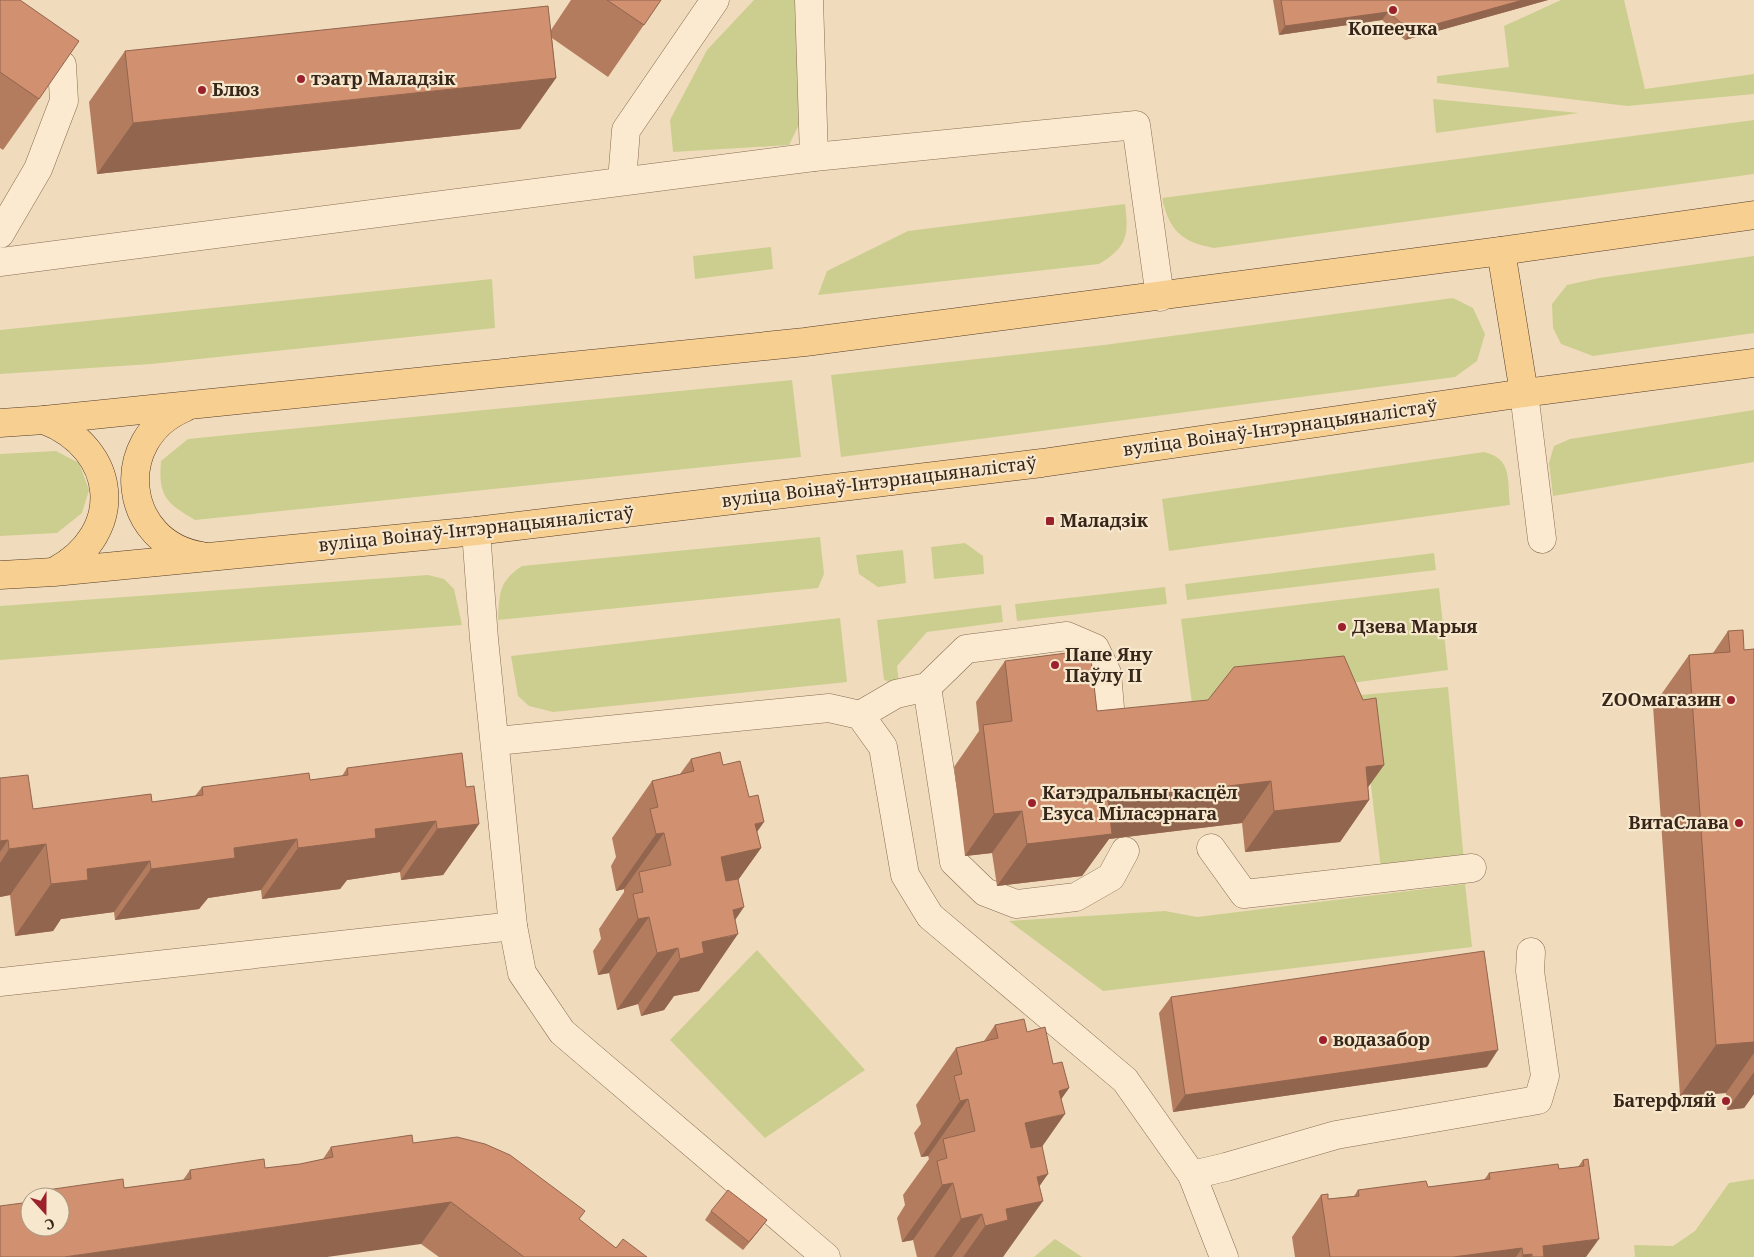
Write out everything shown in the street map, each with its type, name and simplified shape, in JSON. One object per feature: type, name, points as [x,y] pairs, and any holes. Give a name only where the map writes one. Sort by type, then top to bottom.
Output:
[{"type":"main road","points":[[0,423],[805,342],[1160,297],[1754,215]]},
{"type":"main road","points":[[1501,251],[1524,393]]},
{"type":"main road","name":"вуліца Воінаў-Інтэрнацыяналістаў","points":[[0,575],[54,572],[476,531],[1042,462],[1524,393],[1754,363]]},
{"type":"main road","points":[[190,405],[173,412],[158,424],[147,438],[137,464],[136,492],[140,508],[149,524],[160,537],[175,548],[192,554],[210,557]]},
{"type":"main road","points":[[44,420],[71,433],[92,454],[101,473],[104,493],[103,513],[90,543],[72,562],[54,572]]},
{"type":"lane","points":[[622,182],[626,130],[715,0]]},
{"type":"lane","points":[[808,0],[814,157]]},
{"type":"lane","points":[[0,20],[62,65],[64,101],[38,169],[0,234]]},
{"type":"lane","points":[[0,262],[814,157],[1136,125],[1160,297]]},
{"type":"lane","points":[[1524,393],[1542,539]]},
{"type":"lane","points":[[476,531],[484,638],[496,741],[513,926],[522,973],[562,1032],[826,1257]]},
{"type":"lane","points":[[860,715],[896,694],[928,687],[966,649],[1067,636],[1095,648],[1107,673],[1114,743]]},
{"type":"lane","points":[[928,687],[954,862],[985,892],[1016,904],[1076,898],[1111,877],[1125,851]]},
{"type":"lane","points":[[496,741],[829,708],[860,715],[883,747],[905,875],[930,916],[1125,1080],[1192,1175],[1224,1257]]},
{"type":"lane","points":[[1211,848],[1244,894],[1472,868]]},
{"type":"lane","points":[[0,982],[513,926]]},
{"type":"lane","points":[[1192,1175],[1226,1168],[1336,1135],[1538,1100],[1545,1076],[1530,971],[1531,952]]},
{"type":"green space","points":[[754,0],[801,0],[809,104],[789,145],[673,152],[670,120],[707,50]]},
{"type":"green space","points":[[1561,0],[1624,0],[1645,89],[1754,74],[1754,94],[1627,106],[1437,83],[1437,76],[1509,67],[1504,26]]},
{"type":"green space","points":[[1433,99],[1579,113],[1436,133]]},
{"type":"green space","points":[[1754,120],[1754,174],[1214,248],[1193,242],[1178,233],[1168,218],[1162,198]]},
{"type":"green space","points":[[1125,204],[1127,224],[1124,240],[1115,252],[1099,264],[818,295],[827,271],[908,231]]},
{"type":"green space","points":[[771,247],[773,269],[695,279],[693,256]]},
{"type":"green space","points":[[1754,256],[1754,333],[1593,356],[1561,344],[1553,328],[1552,304],[1567,285],[1599,278]]},
{"type":"green space","points":[[492,279],[495,328],[151,364],[0,374],[0,330]]},
{"type":"green space","points":[[1453,298],[1473,308],[1485,334],[1477,361],[1455,377],[841,457],[831,375],[1104,345]]},
{"type":"green space","points":[[792,380],[801,457],[195,520],[171,503],[163,491],[161,483],[161,461],[188,439]]},
{"type":"green space","points":[[1754,410],[1754,462],[1553,496],[1549,463],[1554,446],[1570,439]]},
{"type":"green space","points":[[56,451],[79,463],[89,490],[82,513],[57,533],[0,536],[0,454]]},
{"type":"green space","points":[[1484,452],[1493,455],[1504,465],[1507,472],[1510,505],[1169,551],[1162,499]]},
{"type":"green space","points":[[820,537],[824,574],[818,588],[498,620],[500,595],[504,583],[508,577],[522,566]]},
{"type":"green space","points":[[965,543],[983,556],[984,574],[934,579],[931,547]]},
{"type":"green space","points":[[903,550],[906,583],[878,587],[859,574],[856,555]]},
{"type":"green space","points":[[1434,553],[1436,570],[1187,600],[1185,584]]},
{"type":"green space","points":[[428,575],[444,579],[454,589],[462,625],[0,660],[0,606]]},
{"type":"green space","points":[[1165,587],[1167,604],[1017,621],[1015,604]]},
{"type":"green space","points":[[1439,588],[1448,670],[1192,704],[1181,619]]},
{"type":"green space","points":[[1001,605],[1003,622],[927,632],[897,666],[899,685],[884,680],[877,620]]},
{"type":"green space","points":[[840,618],[847,682],[553,712],[529,706],[518,696],[511,656]]},
{"type":"green space","points":[[1448,687],[1464,861],[1381,869],[1360,695]]},
{"type":"green space","points":[[1465,884],[1472,947],[1103,991],[1009,921],[1165,911],[1197,917]]},
{"type":"green space","points":[[757,950],[865,1070],[765,1138],[670,1040]]},
{"type":"green space","points":[[1754,1179],[1754,1257],[1635,1257],[1634,1245],[1673,1246],[1695,1231],[1729,1183]]},
{"type":"green space","points":[[1055,1239],[1082,1257],[1034,1257]]},
{"type":"building","points":[[0,0],[20,0],[79,41],[39,99],[0,72]]},
{"type":"building","points":[[607,0],[661,0],[644,25]]},
{"type":"building","name":"Копеечка","points":[[1281,0],[1523,0],[1411,31],[1388,12],[1285,26]]},
{"type":"building","points":[[548,6],[556,78],[133,123],[125,51]]},
{"type":"building","points":[[1743,630],[1744,650],[1754,649],[1754,1042],[1716,1045],[1689,655],[1730,652],[1728,631]]},
{"type":"building","points":[[1090,650],[1097,711],[1208,700],[1234,667],[1344,656],[1363,700],[1376,698],[1384,765],[1366,767],[1369,800],[1274,811],[1271,781],[1108,800],[1112,834],[1027,844],[1022,811],[994,814],[983,725],[1012,721],[1005,661]]},
{"type":"building","points":[[720,752],[723,765],[740,761],[749,797],[758,795],[764,822],[755,824],[761,848],[721,857],[726,881],[738,879],[744,907],[733,910],[738,934],[702,942],[704,953],[680,959],[678,948],[657,953],[649,917],[638,919],[633,894],[643,892],[639,872],[671,865],[664,833],[656,834],[650,809],[658,807],[652,781],[694,771],[691,759]]},
{"type":"building","points":[[462,753],[466,787],[474,786],[479,824],[437,829],[436,821],[375,829],[376,838],[298,848],[297,839],[234,848],[235,858],[151,869],[150,861],[87,869],[88,880],[51,884],[46,844],[9,849],[8,840],[0,841],[0,778],[28,775],[33,809],[151,794],[152,802],[203,795],[202,787],[309,773],[310,780],[348,775],[347,768]]},
{"type":"building","name":"водазабор","points":[[1484,951],[1498,1050],[1185,1095],[1171,997]]},
{"type":"building","points":[[1024,1019],[1027,1032],[1045,1027],[1053,1064],[1062,1062],[1069,1088],[1059,1091],[1065,1114],[1025,1123],[1031,1148],[1042,1146],[1048,1174],[1037,1177],[1043,1201],[1006,1209],[1008,1220],[985,1226],[982,1214],[961,1219],[953,1183],[942,1185],[937,1161],[947,1158],[943,1139],[975,1131],[968,1099],[960,1101],[954,1076],[962,1074],[956,1048],[998,1038],[995,1025]]},
{"type":"building","points":[[412,1135],[413,1143],[457,1137],[485,1144],[510,1155],[585,1211],[579,1219],[616,1248],[623,1239],[647,1257],[524,1257],[451,1202],[64,1257],[0,1257],[0,1206],[20,1203],[20,1237],[70,1237],[70,1187],[68,1187],[123,1179],[124,1188],[191,1179],[190,1170],[264,1159],[265,1168],[300,1164],[333,1157],[331,1147]]},
{"type":"building","points":[[1588,1159],[1599,1239],[1543,1246],[1544,1257],[1532,1257],[1532,1254],[1523,1255],[1522,1248],[1453,1257],[1330,1257],[1321,1195],[1328,1194],[1328,1199],[1359,1196],[1358,1190],[1426,1181],[1428,1187],[1490,1179],[1489,1173],[1558,1164],[1559,1169],[1584,1166],[1583,1160]]},
{"type":"building","points":[[728,1190],[767,1220],[749,1242],[711,1211]]},
{"type":"place","name":"Копеечка","points":[[1393,10]]},
{"type":"place","name":"тэатр Маладзік","points":[[301,79]]},
{"type":"place","name":"Блюз","points":[[202,90]]},
{"type":"place","name":"Маладзік","points":[[1050,521]]},
{"type":"place","name":"Дзева Марыя","points":[[1342,627]]},
{"type":"place","name":"Папе Яну Паўлу II","points":[[1055,665]]},
{"type":"place","name":"ZOOмагазин","points":[[1731,700]]},
{"type":"place","name":"Катэдральны касцёл Езуса Міласэрнага","points":[[1032,803]]},
{"type":"place","name":"ВитаСлава","points":[[1739,823]]},
{"type":"place","name":"водазабор","points":[[1323,1040]]},
{"type":"place","name":"Батерфляй","points":[[1726,1101]]}]
